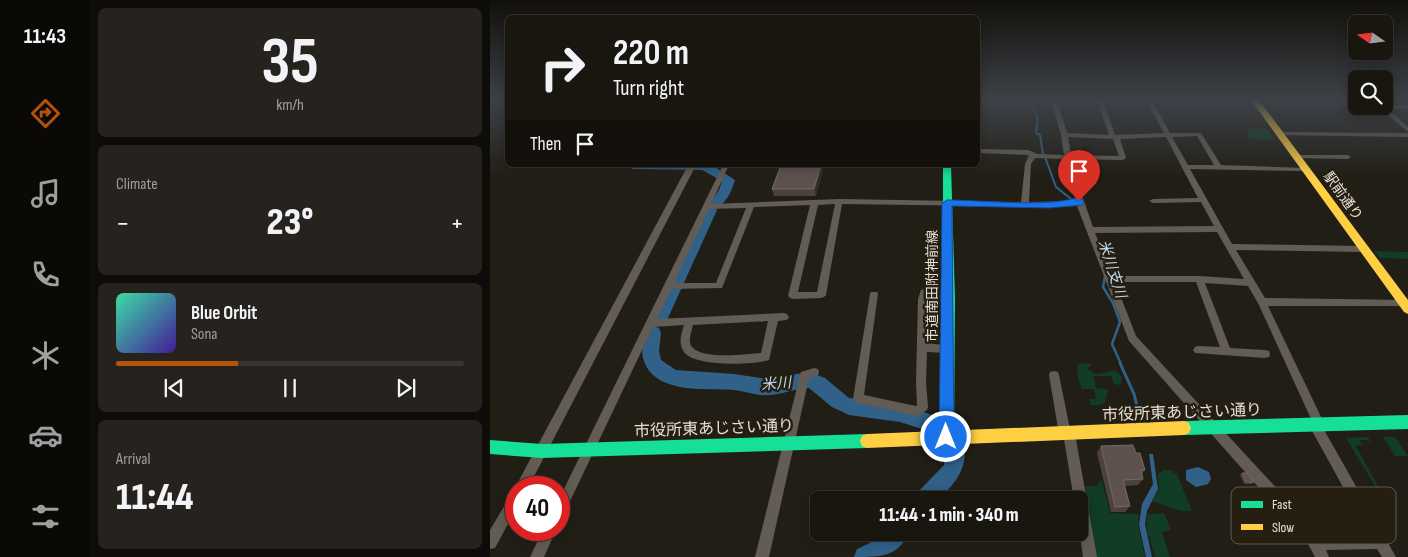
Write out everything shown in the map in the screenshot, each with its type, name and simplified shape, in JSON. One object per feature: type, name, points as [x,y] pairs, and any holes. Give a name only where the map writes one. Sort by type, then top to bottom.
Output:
[{"type":"street","points":[[1061,126],[1080,203],[1132,338],[1266,487]]},
{"type":"street","points":[[980,151],[1021,152],[1033,155],[1068,157],[1123,158],[1110,126]]},
{"type":"street","points":[[1162,126],[1229,247],[1262,302],[1317,425],[1351,487]]},
{"type":"street","name":"駅前通り","points":[[1274,126],[1362,249],[1406,306]]},
{"type":"street","points":[[1064,135],[1114,137],[1199,134],[1218,167]]},
{"type":"street","points":[[1280,134],[1408,135]]},
{"type":"street","points":[[1025,204],[1028,164],[1033,155]]},
{"type":"street","points":[[1296,157],[1348,157]]},
{"type":"street","points":[[1185,166],[1304,169]]},
{"type":"street","points":[[570,489],[725,167]]},
{"type":"street","name":"市道南田附神前線","points":[[947,167],[949,299],[947,349],[948,437]]},
{"type":"street","points":[[529,476],[690,169]]},
{"type":"street","points":[[1154,201],[1203,200]]},
{"type":"street","points":[[705,207],[839,201],[1080,203]]},
{"type":"street","points":[[815,202],[793,296],[800,298],[821,294],[839,201]]},
{"type":"street","points":[[667,286],[719,286],[751,205]]},
{"type":"street","points":[[1091,230],[1219,229]]},
{"type":"street","points":[[1229,247],[1362,249]]},
{"type":"street","points":[[1110,279],[1199,279],[1251,283]]},
{"type":"street","points":[[1199,279],[1226,352]]},
{"type":"street","points":[[874,294],[858,399],[916,411],[921,410],[923,407],[922,347],[924,295],[949,299]]},
{"type":"street","points":[[1262,302],[1406,306]]},
{"type":"street","points":[[650,323],[689,323],[779,317],[766,356],[711,359],[695,356],[688,350],[685,342],[689,323]]},
{"type":"street","points":[[922,347],[947,349]]},
{"type":"street","points":[[1198,350],[1265,354]]},
{"type":"street","points":[[1054,375],[1090,557]]},
{"type":"street","points":[[762,557],[787,442],[807,378]]},
{"type":"street","points":[[947,420],[966,430],[1022,429],[1067,434]]},
{"type":"street","name":"市役所東あじさい通り","points":[[490,447],[542,452],[787,442],[1067,434],[1212,426],[1408,422]]},
{"type":"street","points":[[490,543],[505,516]]},
{"type":"street","points":[[537,557],[545,541]]},
{"type":"street","points":[[1316,544],[1322,557]]},
{"type":"street","points":[[1382,544],[1390,557]]},
{"type":"green space","points":[[1267,128],[1275,140],[1250,139],[1247,133],[1249,133],[1247,129]]},
{"type":"green space","points":[[1374,251],[1408,252],[1408,259],[1380,258]]},
{"type":"green space","points":[[1089,363],[1091,365],[1087,369],[1096,374],[1114,371],[1122,378],[1120,385],[1114,384],[1111,376],[1093,376],[1096,388],[1108,389],[1105,402],[1100,405],[1091,405],[1089,399],[1096,399],[1094,389],[1082,389],[1077,375],[1078,364]]},
{"type":"green space","points":[[1368,437],[1373,446],[1368,440],[1360,440],[1362,445],[1356,446],[1379,487],[1376,487],[1346,438]]},
{"type":"green space","points":[[1383,437],[1395,437],[1408,456],[1395,456]]},
{"type":"green space","points":[[1162,470],[1172,470],[1173,474],[1177,474],[1192,511],[1181,511],[1152,501],[1159,489],[1158,473],[1162,472]]},
{"type":"green space","points":[[1102,480],[1110,513],[1139,514],[1138,525],[1145,557],[1096,557],[1088,505],[1088,491],[1086,491],[1085,486],[1098,486],[1098,483]]},
{"type":"green space","points":[[1164,513],[1171,530],[1162,532],[1170,557],[1155,557],[1147,530],[1147,514]]},
{"type":"water","points":[[1149,454],[1153,454],[1158,489],[1147,511],[1145,524],[1152,557],[1146,557],[1139,525],[1142,504],[1153,484]]},
{"type":"water","points":[[1198,467],[1209,472],[1211,479],[1208,484],[1196,487],[1186,480],[1186,470]]},
{"type":"building","points":[[780,167],[820,167],[814,189],[772,189]]},
{"type":"building","points":[[1133,445],[1136,453],[1140,453],[1145,470],[1141,470],[1143,479],[1123,480],[1130,506],[1115,507],[1101,446]]},
{"type":"building","points":[[1242,473],[1247,473],[1254,482],[1246,482]]},
{"type":"waterway","name":"米川支川","points":[[1036,131],[1037,126]]},
{"type":"waterway","name":"米川支川","points":[[1036,133],[1040,135],[1043,154]]},
{"type":"waterway","name":"米川支川","points":[[1045,157],[1056,187],[1075,202]]},
{"type":"waterway","name":"米川","points":[[707,167],[729,180],[725,191],[715,204]]},
{"type":"waterway","name":"米川","points":[[676,284],[710,210]]},
{"type":"waterway","name":"米川支川","points":[[1105,276],[1103,287],[1113,303],[1120,322],[1112,344],[1121,364]]},
{"type":"waterway","name":"米川","points":[[660,318],[673,289]]},
{"type":"waterway","name":"米川","points":[[653,333],[650,351],[654,364],[662,372],[674,377],[689,380],[734,382],[758,387],[809,380],[814,381],[843,404],[863,409],[900,413],[925,421]]},
{"type":"waterway","name":"米川支川","points":[[1120,363],[1134,394],[1141,422]]},
{"type":"waterway","name":"米川","points":[[932,491],[948,477],[954,465],[954,444]]},
{"type":"waterway","name":"米川","points":[[865,557],[890,545],[893,541]]},
{"type":"traffic: fast","points":[[947,167],[949,299],[947,437]]},
{"type":"traffic: fast","points":[[1184,428],[1408,422]]},
{"type":"traffic: fast","points":[[490,447],[542,451],[867,441]]},
{"type":"traffic: slow","points":[[1274,126],[1408,309]]},
{"type":"traffic: slow","points":[[867,441],[1184,428]]},
{"type":"route","points":[[946,437],[949,299],[947,203],[1049,205],[1080,203],[1079,201]]}]
